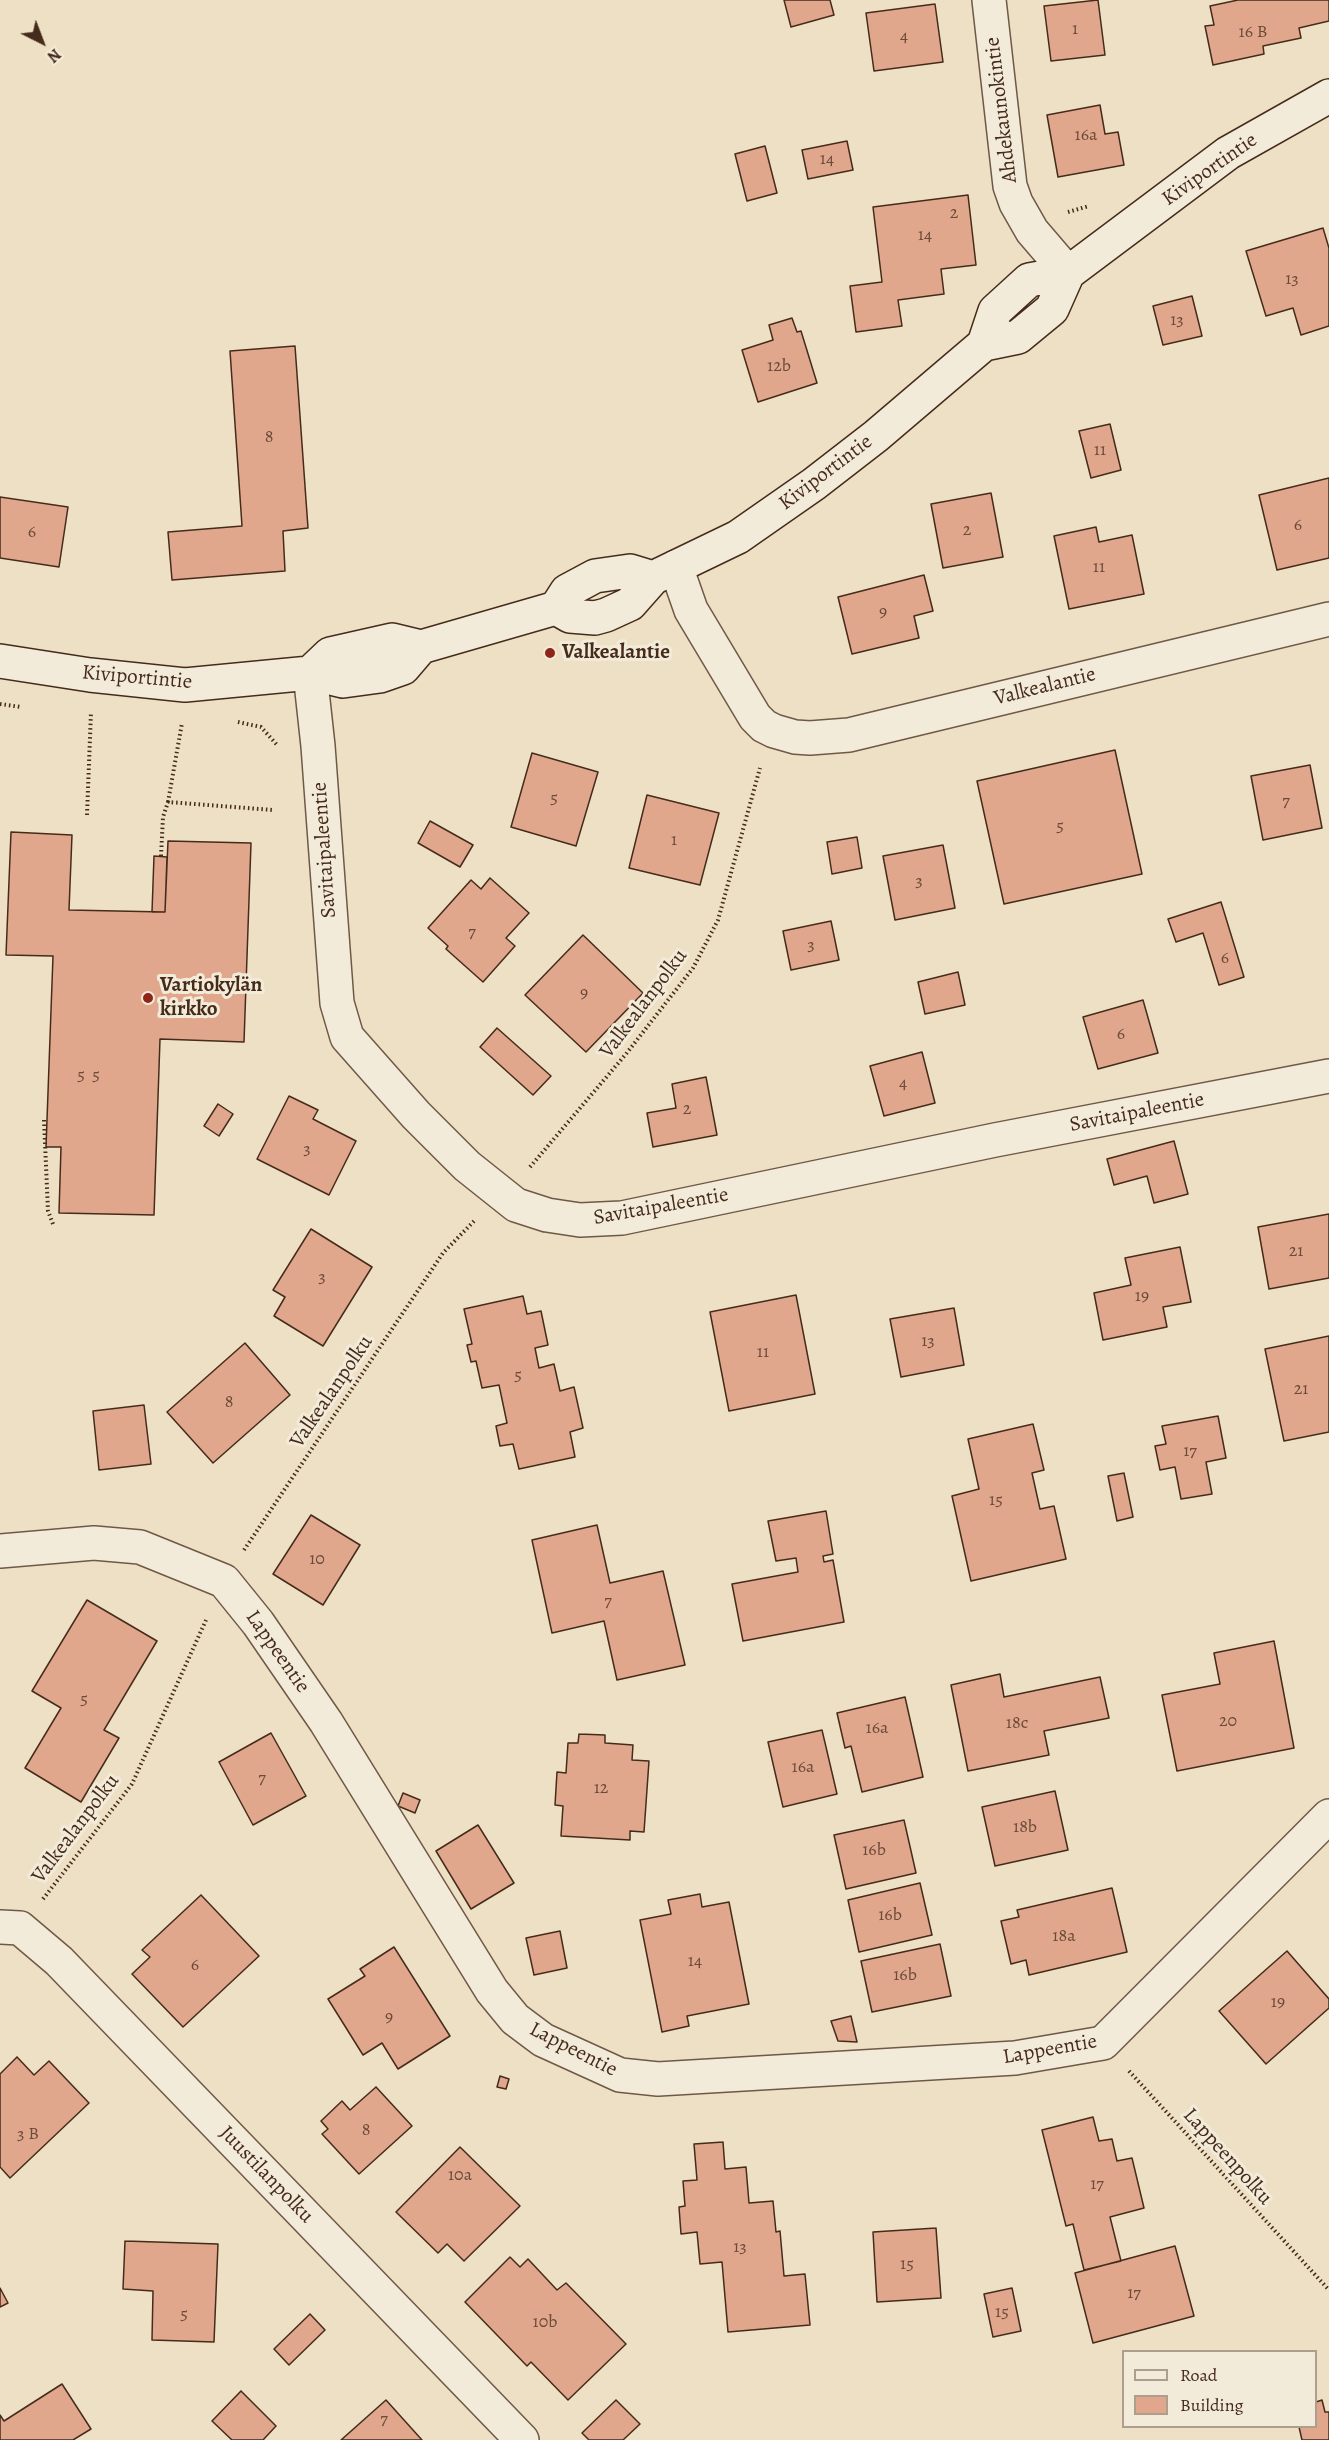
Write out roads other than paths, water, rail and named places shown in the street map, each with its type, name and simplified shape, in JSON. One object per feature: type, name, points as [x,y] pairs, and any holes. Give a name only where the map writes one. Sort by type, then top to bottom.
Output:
[{"type":"street","name":"Ahdekaunokintie","points":[[989,0],[1010,186],[1016,203],[1032,231],[1068,273]]},
{"type":"street","name":"Kiviportintie","points":[[664,573],[738,537],[814,484],[876,436],[984,344],[995,311],[1029,280],[1068,273],[1228,153],[1329,96]]},
{"type":"street","points":[[310,673],[330,654],[392,640],[421,647],[556,608],[567,591],[595,576],[630,571],[664,573]]},
{"type":"street","name":"Valkealantie","points":[[664,573],[691,610],[755,717],[764,726],[795,737],[849,735],[1329,619]]},
{"type":"street","name":"Kiviportintie","points":[[0,661],[90,675],[185,685],[259,680],[310,673]]},
{"type":"street","name":"Savitaipaleentie","points":[[310,673],[318,746],[337,1003],[347,1037],[416,1115],[467,1166],[516,1205],[547,1215],[588,1221],[622,1218],[995,1140],[1329,1076]]},
{"type":"street","name":"Lappeentie","points":[[0,1551],[94,1543],[140,1547],[224,1581],[258,1623],[326,1722],[492,1991],[515,2019],[543,2040],[620,2075],[658,2079],[1015,2058],[1103,2043],[1329,1815]]},
{"type":"street","name":"Juustilanpolku","points":[[10,1927],[59,1961],[522,2440]]},
{"type":"place","name":"Valkealantie","points":[[550,653]]},
{"type":"place","name":"Vartiokylän kirkko","points":[[148,998]]}]
